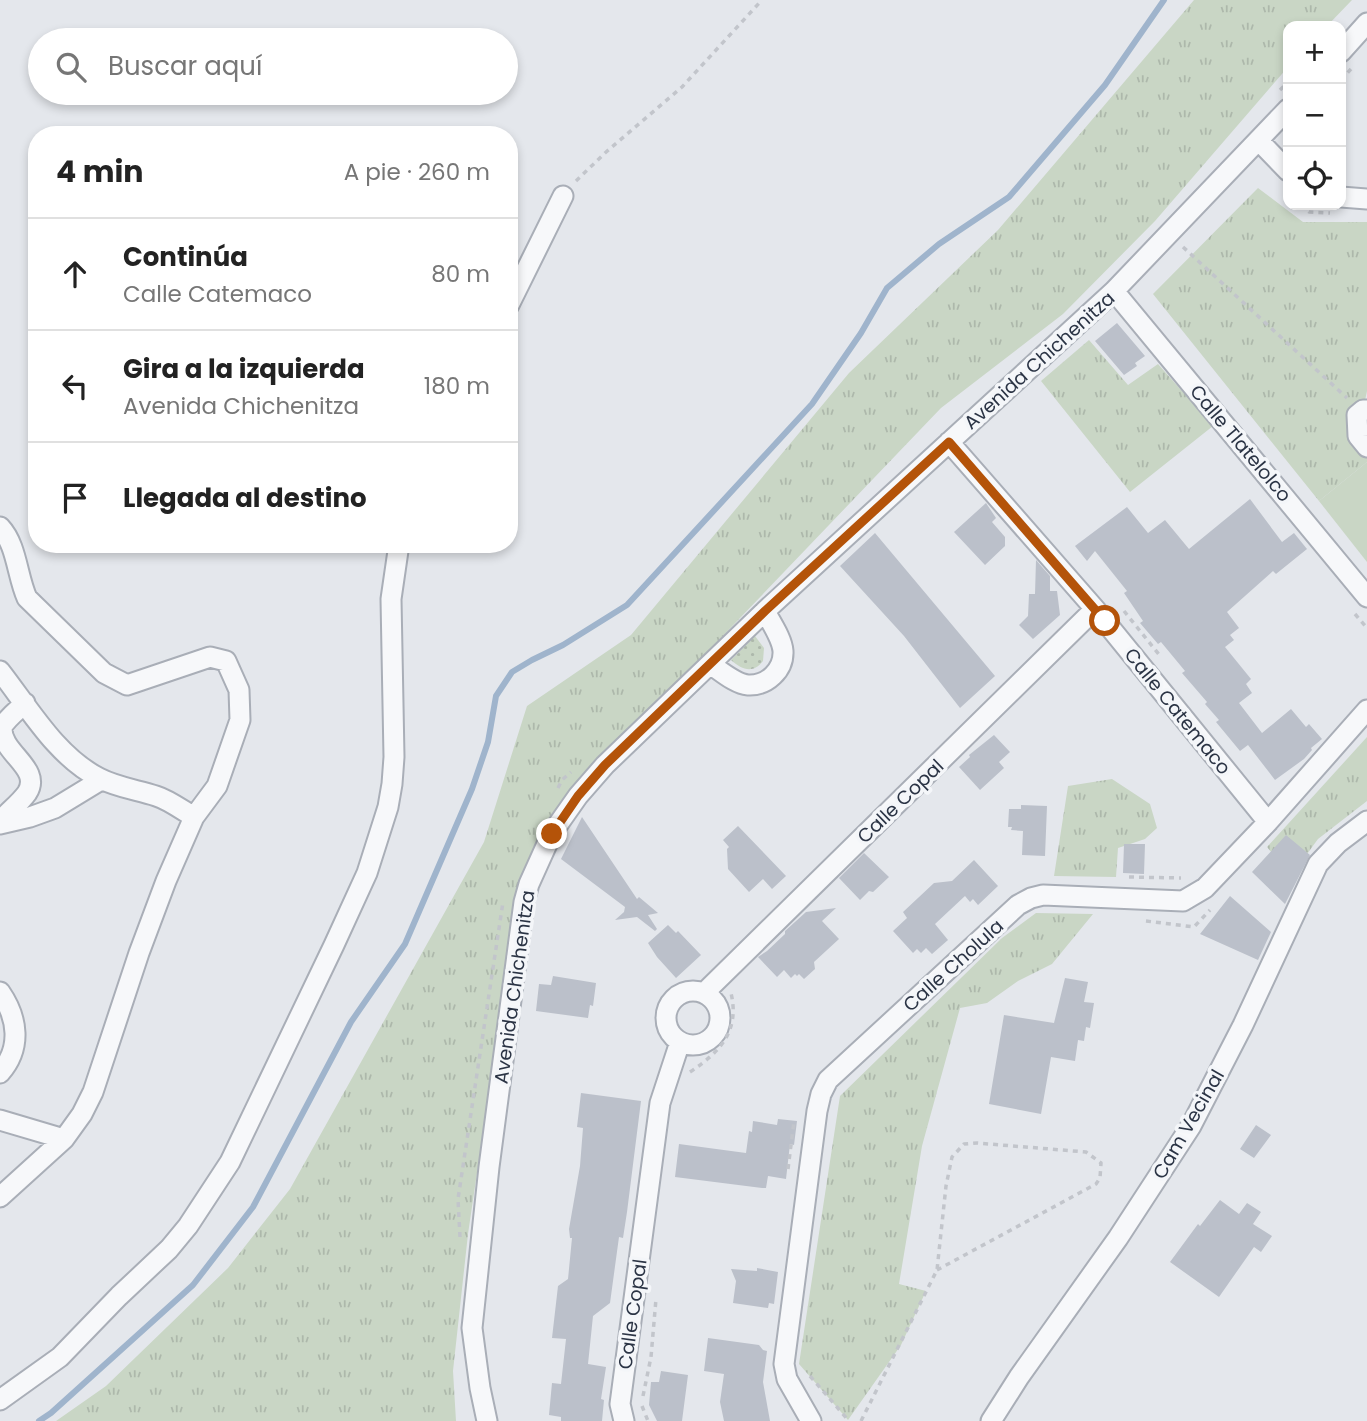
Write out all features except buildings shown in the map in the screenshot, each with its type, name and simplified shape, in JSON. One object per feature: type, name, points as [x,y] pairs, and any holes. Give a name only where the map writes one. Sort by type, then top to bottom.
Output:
[{"type":"street","points":[[1346,46],[1367,23]]},
{"type":"street","name":"Avenida Chichenitza","points":[[487,1421],[472,1328],[520,921],[529,884],[548,840],[588,783],[765,611],[1114,291],[1283,115]]},
{"type":"street","points":[[1259,141],[1283,166]]},
{"type":"street","points":[[518,287],[563,196]]},
{"type":"street","points":[[1346,198],[1367,200]]},
{"type":"street","name":"Calle Tlatelolco","points":[[1114,291],[1367,597]]},
{"type":"street","points":[[1365,410],[1357,415],[1358,436],[1367,447]]},
{"type":"street","name":"Calle Catemaco","points":[[949,442],[1095,609],[1268,822]]},
{"type":"street","points":[[0,527],[10,545],[27,598],[104,673],[127,685],[211,657],[226,661],[239,690],[240,720],[217,786],[194,817],[139,953],[93,1092],[82,1114],[64,1139],[0,1197]]},
{"type":"street","points":[[0,1401],[60,1357],[169,1249],[188,1226],[230,1162],[334,945],[367,873],[388,807],[392,784],[394,757],[391,599],[398,553]]},
{"type":"street","name":"Calle Copal","points":[[704,993],[1095,609]]},
{"type":"street","points":[[710,664],[747,685],[765,682],[775,674],[782,660],[783,648],[765,611]]},
{"type":"street","points":[[0,671],[70,757],[101,780],[159,796],[194,817]]},
{"type":"street","points":[[0,822],[27,792],[30,784],[26,773],[4,749],[0,740],[2,727],[25,703]]},
{"type":"street","name":"Calle Cholula","points":[[811,1421],[787,1379],[784,1364],[817,1111],[828,1080],[1018,905],[1043,895],[1183,901],[1205,888],[1268,822],[1367,710]]},
{"type":"street","points":[[0,822],[30,817],[55,808],[101,780]]},
{"type":"street","name":"Cam Vecinal","points":[[991,1421],[1019,1377],[1132,1218],[1191,1126],[1243,1025],[1318,864],[1338,842],[1367,821]]},
{"type":"street","points":[[688,991],[704,993],[716,1004],[720,1021],[717,1029],[712,1037],[697,1045],[680,1042],[668,1029],[666,1020],[669,1004],[674,998],[688,991]]},
{"type":"street","points":[[0,992],[12,1011],[16,1028],[14,1047],[0,1073]]},
{"type":"street","name":"Calle Copal","points":[[624,1421],[620,1404],[660,1103],[680,1042]]},
{"type":"street","points":[[0,1120],[64,1139]]},
{"type":"path","points":[[563,196],[605,153],[682,87],[762,0]]},
{"type":"path","points":[[1169,233],[1343,395],[1365,410]]},
{"type":"path","points":[[1123,610],[1166,663]]},
{"type":"path","points":[[556,793],[562,780],[572,771]]},
{"type":"path","points":[[1121,877],[1181,878]]},
{"type":"path","points":[[460,1241],[458,1199],[502,906],[508,893]]},
{"type":"path","points":[[1143,920],[1194,927],[1211,909]]},
{"type":"path","points":[[688,1074],[711,1058],[730,1034],[734,1007],[728,980]]},
{"type":"path","points":[[787,1174],[796,1114]]},
{"type":"path","points":[[861,1421],[937,1270],[946,1186],[956,1150],[964,1144],[977,1143],[1086,1153],[1101,1163],[1100,1178],[1096,1184],[937,1270]]},
{"type":"path","points":[[648,1421],[641,1404],[651,1357],[657,1288]]},
{"type":"path","points":[[807,1374],[849,1421]]},
{"type":"green space","points":[[1194,0],[1352,0],[1332,21],[1283,21],[1283,73],[1155,221],[1063,314],[941,408],[582,783],[520,881],[468,1234],[453,1371],[456,1421],[56,1421],[106,1386],[228,1268],[290,1189],[484,842],[527,706],[631,635],[849,373],[998,230]]},
{"type":"green space","points":[[1258,188],[1283,207],[1283,210],[1287,210],[1303,222],[1367,222],[1367,391],[1363,410],[1367,420],[1367,462],[1319,501],[1153,294]]},
{"type":"green space","points":[[1089,340],[1128,385],[1158,364],[1213,426],[1130,492],[1041,381]]},
{"type":"green space","points":[[1367,462],[1367,562],[1319,501]]},
{"type":"green space","points":[[755,636],[764,648],[763,661],[755,668],[743,668],[731,660]]},
{"type":"green space","points":[[1367,737],[1367,801],[1318,839],[1291,876],[1267,847]]},
{"type":"green space","points":[[1112,779],[1150,804],[1157,828],[1145,839],[1118,848],[1116,877],[1054,876],[1068,786]]},
{"type":"green space","points":[[1036,913],[1093,914],[1052,964],[1018,981],[987,1003],[960,1008],[922,1146],[899,1284],[926,1291],[901,1345],[848,1420],[799,1364],[840,1096],[1002,938]]},
{"type":"waterway","points":[[39,1421],[193,1285],[253,1207],[351,1022],[405,944],[472,789],[488,742],[496,696],[512,672],[563,645],[627,605],[812,404],[861,333],[887,288],[939,244],[1009,197],[1105,85],[1164,0]]},
{"type":"route","points":[[552,834],[578,796],[605,765],[765,611],[949,442],[1105,621]]}]
